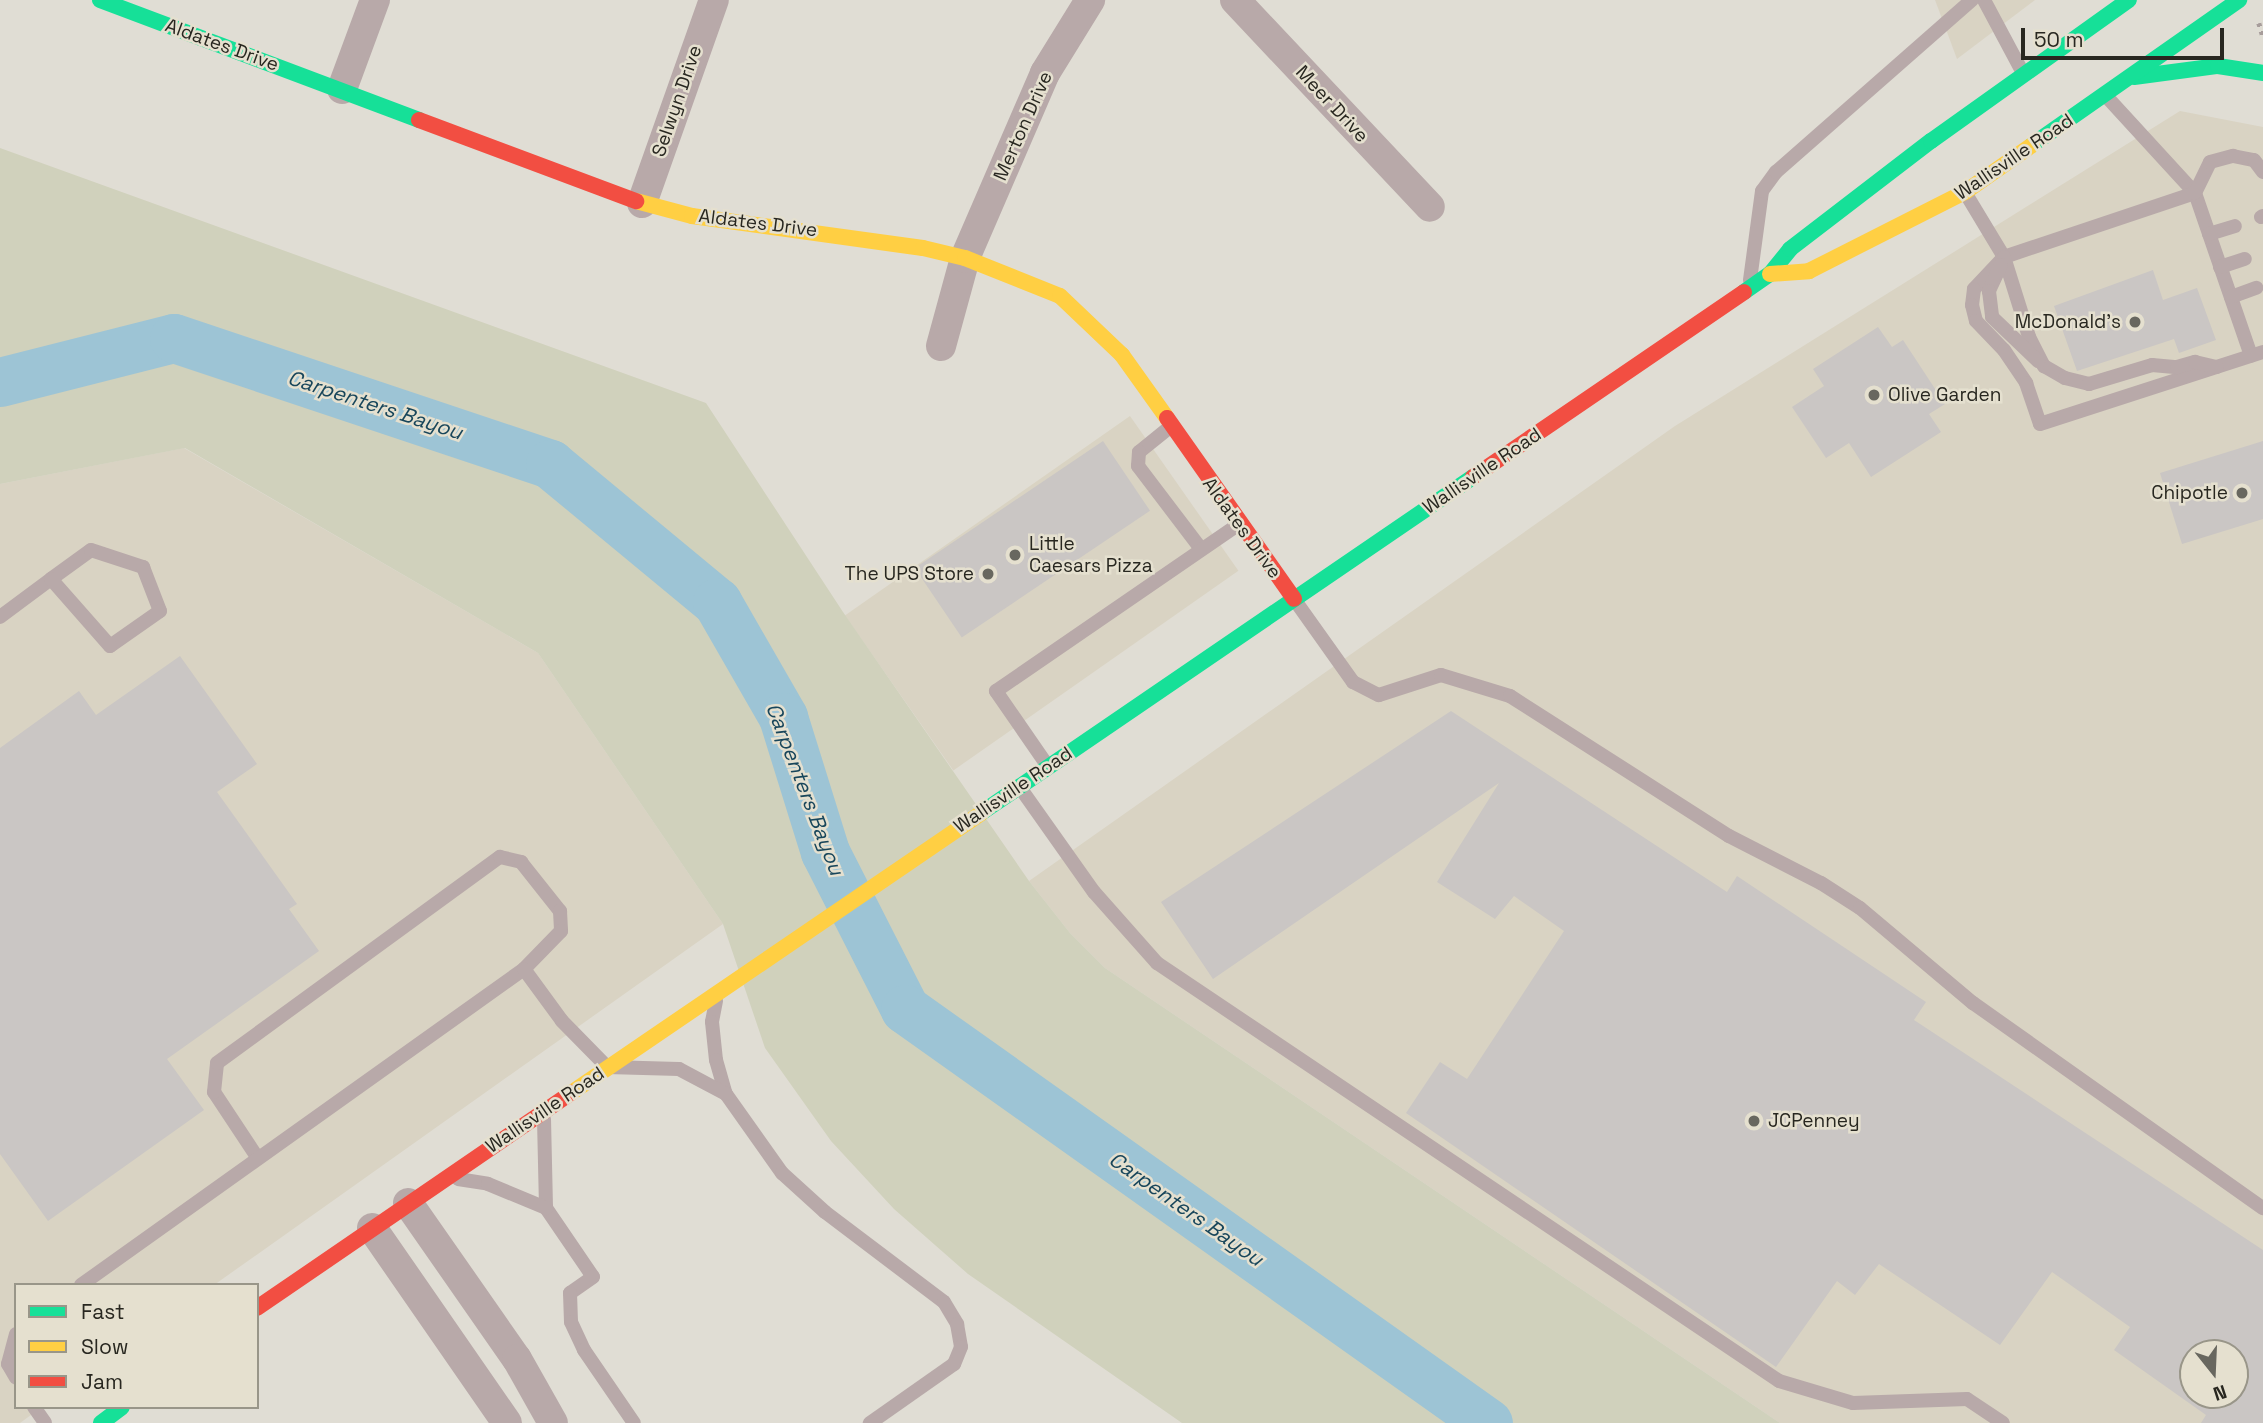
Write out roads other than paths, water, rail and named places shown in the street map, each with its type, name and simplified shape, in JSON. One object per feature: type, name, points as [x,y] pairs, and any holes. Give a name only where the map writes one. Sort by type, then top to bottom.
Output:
[{"type":"main road","name":"Aldates Drive","points":[[100,0],[342,89],[565,178],[642,203],[692,216],[853,235],[965,258],[1060,296],[1093,322],[1294,599]]},
{"type":"main road","name":"Wallisville Road","points":[[259,1307],[1770,275],[1790,249],[2129,0]]},
{"type":"main road","name":"Wallisville Road","points":[[1770,275],[1809,271],[1965,192],[2239,0]]},
{"type":"main road","points":[[2128,78],[2218,66],[2263,73]]},
{"type":"main road","points":[[101,1423],[119,1409]]},
{"type":"street","points":[[342,89],[375,0]]},
{"type":"street","name":"Selwyn Drive","points":[[642,203],[714,0]]},
{"type":"street","name":"Merton Drive","points":[[941,346],[965,258],[1045,73],[1090,0]]},
{"type":"street","name":"Meer Drive","points":[[1235,0],[1430,207]]},
{"type":"street","points":[[408,1203],[517,1359],[553,1423]]},
{"type":"street","points":[[372,1228],[507,1423]]},
{"type":"lane","points":[[1749,289],[1762,191],[1776,172],[1972,0]]},
{"type":"lane","points":[[1983,0],[2024,75]]},
{"type":"lane","points":[[2105,94],[2195,193],[2231,297],[2257,354],[2040,424],[2026,383],[2004,350],[1976,321],[1972,305],[1974,289],[2004,257],[2195,193],[2210,162],[2233,156],[2254,160],[2263,172]]},
{"type":"lane","points":[[1965,192],[2004,257],[2028,337],[2044,366]]},
{"type":"lane","points":[[2209,234],[2235,226]]},
{"type":"lane","points":[[2004,257],[1989,291],[1992,317],[2044,366],[2089,384],[2152,365],[2177,367],[2195,362],[2218,367]]},
{"type":"lane","points":[[2220,267],[2245,259]]},
{"type":"lane","points":[[2231,297],[2256,288]]},
{"type":"lane","points":[[1171,427],[1139,452],[1138,466],[1201,550]]},
{"type":"lane","points":[[1048,766],[996,691],[1238,524]]},
{"type":"lane","points":[[0,617],[51,579],[91,550],[143,567],[160,611],[110,646],[51,579]]},
{"type":"lane","points":[[1294,599],[1353,682],[1380,695],[1405,683],[1441,675],[1510,696],[1730,836],[1821,883],[1860,908],[1973,1003],[2263,1208]]},
{"type":"lane","points":[[1019,786],[1094,892],[1157,963],[1779,1381],[1853,1403],[1967,1399],[2003,1423]]},
{"type":"lane","points":[[84,1283],[524,969],[561,931],[560,911],[521,862],[500,857],[217,1063],[214,1092],[257,1157]]},
{"type":"lane","points":[[524,969],[562,1021],[607,1067],[679,1069],[726,1094]]},
{"type":"lane","points":[[717,992],[712,1022],[716,1060],[726,1094],[782,1173],[825,1212],[944,1302],[957,1324],[961,1347],[954,1364],[870,1423]]},
{"type":"lane","points":[[545,1110],[546,1208],[593,1278],[570,1293],[571,1322],[596,1369],[634,1423]]},
{"type":"lane","points":[[446,1178],[488,1184],[546,1208]]},
{"type":"lane","points":[[14,1342],[8,1364],[14,1374]]},
{"type":"waterway","name":"Carpenters Bayou","points":[[0,382],[174,338],[550,464],[717,602],[783,717],[825,852],[905,1009],[1488,1423]]},
{"type":"place","name":"McDonald's","points":[[2135,322]]},
{"type":"place","name":"Olive Garden","points":[[1874,395]]},
{"type":"place","name":"Chipotle","points":[[2242,493]]},
{"type":"place","name":"Little Caesars Pizza","points":[[1015,555]]},
{"type":"place","name":"The UPS Store","points":[[988,574]]},
{"type":"place","name":"JCPenney","points":[[1754,1121]]}]
